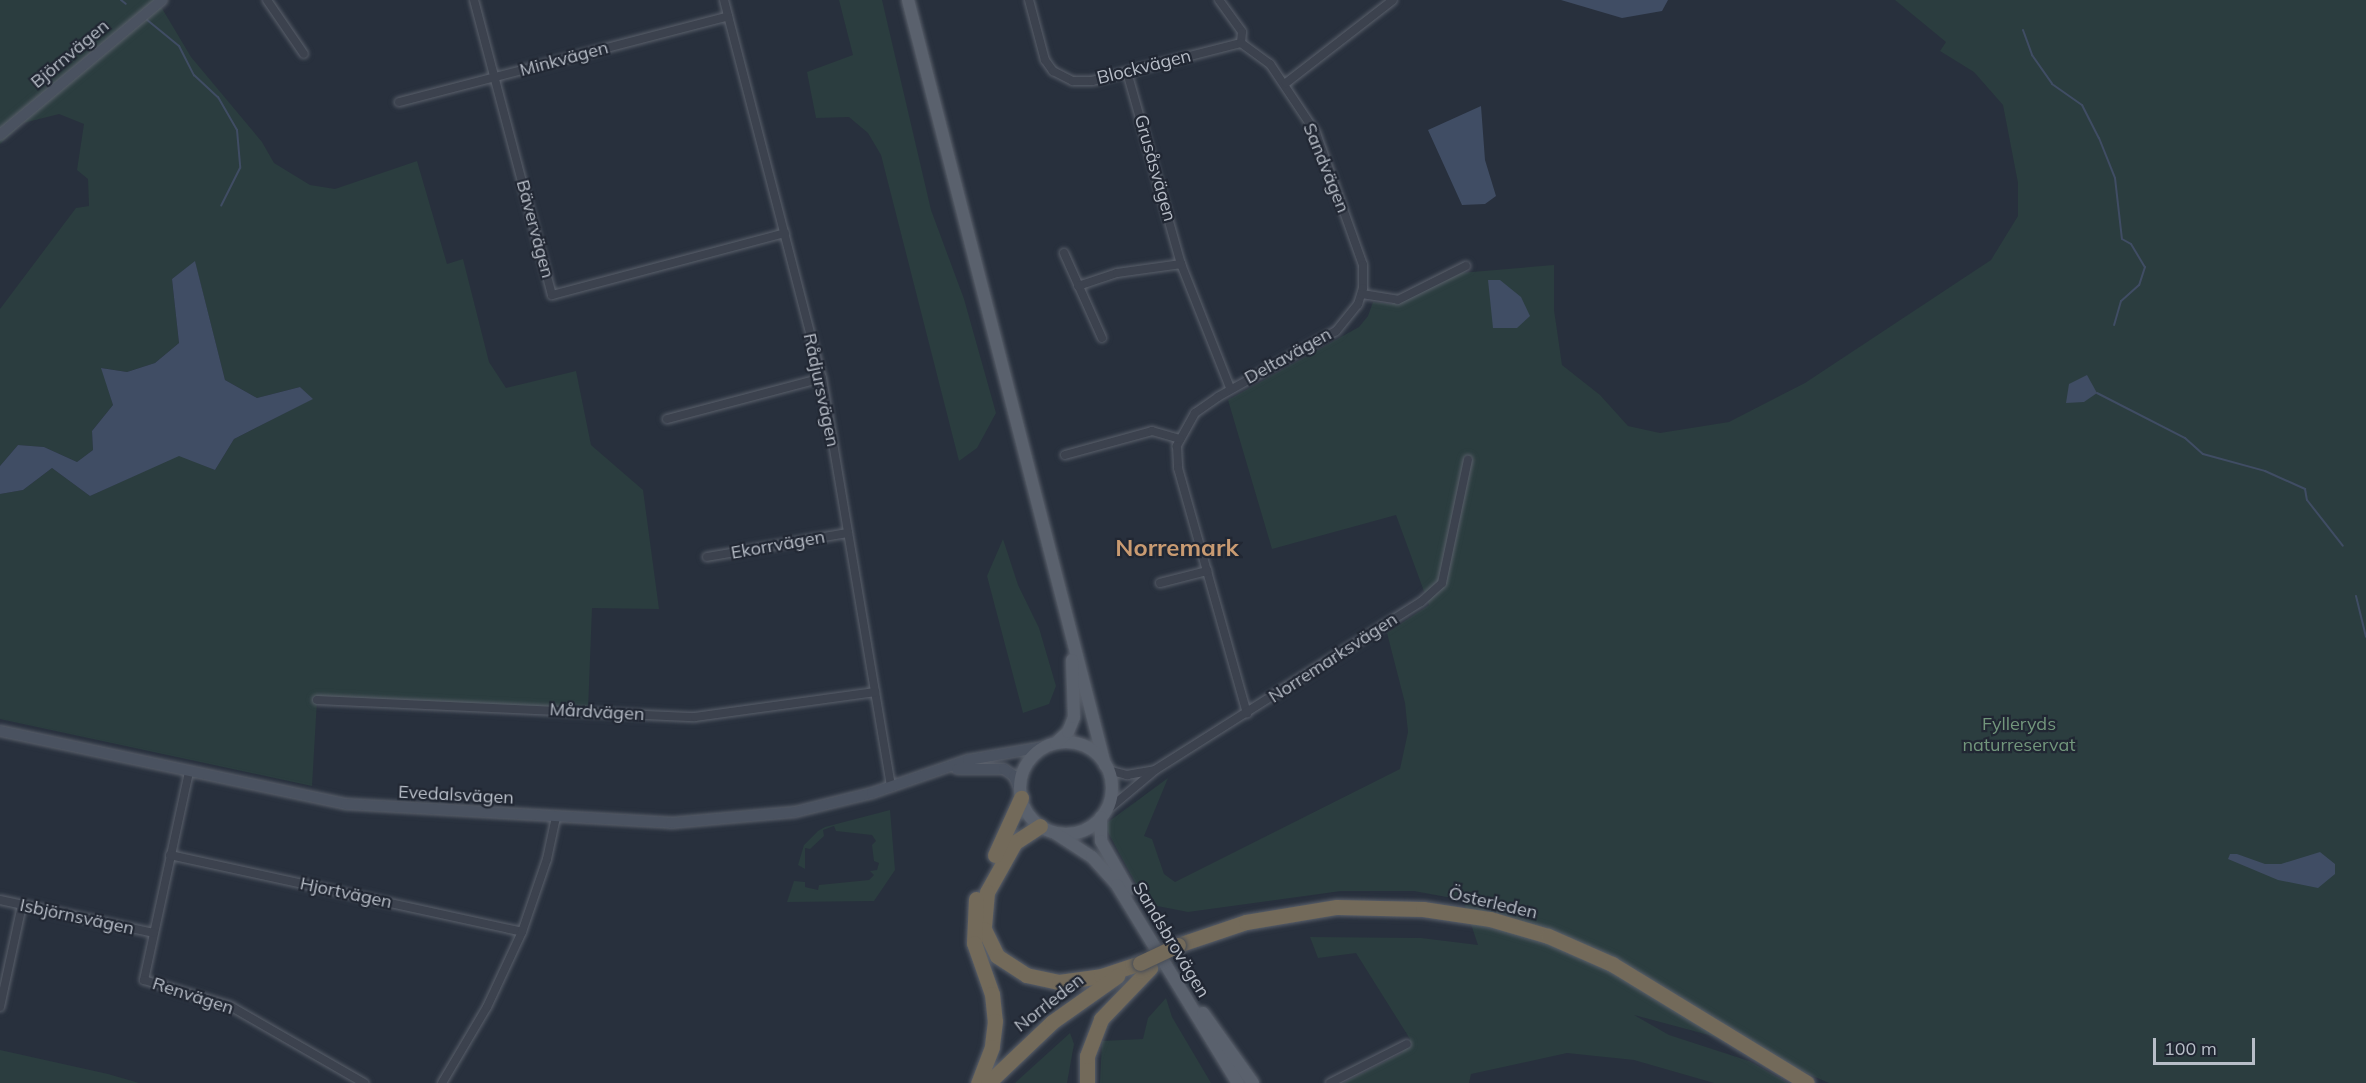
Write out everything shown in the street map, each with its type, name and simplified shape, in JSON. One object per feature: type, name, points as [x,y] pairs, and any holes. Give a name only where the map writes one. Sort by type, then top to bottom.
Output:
[{"type":"highway","points":[[978,1083],[992,1047],[995,1020],[992,994],[974,943],[973,914],[982,880],[1020,794]]},
{"type":"highway","points":[[1040,826],[1015,842],[987,892],[984,929],[997,956],[1026,975],[1059,982],[1092,978],[1145,965]]},
{"type":"highway","name":"Österleden","points":[[1145,965],[1246,922],[1337,908],[1423,909],[1490,920],[1548,936],[1612,964],[1807,1083]]},
{"type":"highway","name":"Österleden","points":[[1180,949],[1248,932],[1337,917],[1397,916],[1470,925],[1534,942],[1607,972],[1799,1083]]},
{"type":"highway","points":[[1087,1083],[1087,1056],[1101,1018],[1145,965]]},
{"type":"highway","name":"Norrleden","points":[[988,1083],[1052,1022],[1145,965]]},
{"type":"highway","name":"Norrleden","points":[[996,1083],[1055,1026],[1145,965]]},
{"type":"main road","points":[[901,0],[1071,657],[1074,717],[1068,732],[1029,760],[1020,794],[1028,814],[1040,826],[1055,832],[1075,833],[1103,814],[1111,787],[908,0]]},
{"type":"main road","points":[[1052,745],[1080,745],[1106,767]]},
{"type":"main road","name":"Sandsbrovägen","points":[[1103,814],[1100,834],[1108,854],[1183,983],[1253,1083]]},
{"type":"main road","name":"Sandsbrovägen","points":[[1055,832],[1092,857],[1117,885],[1238,1083]]},
{"type":"street","name":"Björnvägen","points":[[0,135],[162,0]]},
{"type":"street","points":[[267,0],[304,54]]},
{"type":"street","name":"Bävervägen","points":[[474,0],[552,295],[784,233]]},
{"type":"street","name":"Rådjursvägen","points":[[724,0],[822,378],[891,787]]},
{"type":"street","name":"Blockvägen","points":[[1029,0],[1044,60],[1053,71],[1073,81],[1092,81],[1241,43]]},
{"type":"street","points":[[1219,0],[1242,32],[1241,43]]},
{"type":"street","points":[[1286,83],[1393,0]]},
{"type":"street","name":"Minkvägen","points":[[399,102],[728,15]]},
{"type":"street","name":"Sandvägen","points":[[1241,43],[1270,64],[1286,83],[1316,133],[1363,265],[1362,294]]},
{"type":"street","name":"Grusåsvägen","points":[[1126,72],[1182,264],[1230,388]]},
{"type":"street","points":[[1064,253],[1102,338]]},
{"type":"street","points":[[1078,286],[1117,273],[1182,264]]},
{"type":"street","points":[[1362,294],[1398,300],[1466,266]]},
{"type":"street","name":"Deltavägen","points":[[1247,713],[1178,466],[1180,439],[1196,413],[1230,388],[1336,331],[1352,315],[1362,294]]},
{"type":"street","points":[[667,419],[822,378]]},
{"type":"street","points":[[1065,455],[1152,431],[1180,439]]},
{"type":"street","name":"Norremarksvägen","points":[[1106,767],[1127,775],[1155,770],[1421,602],[1442,583],[1468,460]]},
{"type":"street","name":"Ekorrvägen","points":[[707,557],[848,533]]},
{"type":"street","points":[[1160,583],[1207,571]]},
{"type":"street","name":"Mårdvägen","points":[[317,700],[695,717],[875,692]]},
{"type":"street","name":"Evedalsvägen","points":[[0,731],[346,804],[671,823],[726,821],[795,812],[891,787],[968,760],[1052,745]]},
{"type":"street","name":"Evedalsvägen","points":[[913,779],[957,769],[995,767],[1014,776],[1020,794]]},
{"type":"street","points":[[1103,814],[1155,770]]},
{"type":"street","name":"Renvägen","points":[[189,772],[144,980],[230,1006],[364,1083]]},
{"type":"street","points":[[442,1083],[487,1007],[522,932],[547,859],[556,817]]},
{"type":"street","name":"Hjortvägen","points":[[171,855],[522,932]]},
{"type":"street","name":"Isbjörnsvägen","points":[[0,900],[154,933]]},
{"type":"street","points":[[0,1007],[22,905]]},
{"type":"street","points":[[1330,1083],[1407,1044]]},
{"type":"green space","points":[[0,0],[157,0],[191,57],[262,142],[274,163],[310,185],[335,189],[417,161],[447,264],[463,259],[489,362],[506,388],[576,371],[591,445],[643,490],[659,609],[592,608],[588,711],[317,700],[312,786],[0,719],[0,494],[23,490],[52,468],[90,496],[179,455],[215,470],[234,439],[312,399],[300,387],[257,398],[225,380],[195,262],[172,279],[179,343],[155,363],[127,372],[102,368],[113,405],[92,431],[93,450],[77,462],[44,447],[18,445],[0,466],[0,309],[76,208],[89,206],[88,179],[77,170],[84,124],[59,114],[23,123],[0,144]]},
{"type":"green space","points":[[839,0],[882,0],[931,210],[964,299],[996,413],[977,448],[959,461],[881,155],[868,133],[849,117],[816,118],[807,72],[853,55]]},
{"type":"green space","name":"Fylleryds naturreservat","points":[[1895,0],[2366,0],[2366,1083],[1829,1083],[1735,1042],[1634,1015],[1669,1035],[1749,1061],[1788,1083],[1714,1083],[1634,1060],[1567,1053],[1471,1074],[1469,1083],[1343,1083],[1402,1053],[1410,1039],[1356,953],[1318,958],[1310,937],[1421,938],[1478,945],[1463,900],[1414,891],[1341,891],[1188,912],[1147,904],[1104,825],[1168,778],[1144,836],[1152,839],[1164,874],[1175,882],[1400,769],[1408,732],[1405,703],[1387,633],[1429,605],[1396,515],[1272,549],[1228,400],[1359,327],[1368,316],[1373,302],[1392,304],[1460,273],[1554,265],[1554,310],[1562,365],[1600,395],[1628,426],[1660,433],[1729,422],[1805,383],[1991,260],[2018,216],[2018,183],[2003,105],[1974,72],[1940,51],[1946,42]]},
{"type":"green space","points":[[1003,539],[1018,585],[1039,628],[1056,686],[1049,704],[1023,713],[987,576]]},
{"type":"green space","points":[[890,810],[895,870],[874,901],[787,902],[794,881],[805,882],[805,887],[818,890],[819,885],[869,880],[874,875],[870,871],[877,870],[879,863],[874,861],[872,845],[876,841],[872,835],[836,831],[834,826],[823,830],[824,836],[810,849],[805,848],[805,869],[798,865],[804,845],[818,831],[825,827]]},
{"type":"green space","points":[[1166,998],[1172,1017],[1211,1083],[1100,1083],[1102,1041],[1143,1039],[1148,1018]]},
{"type":"green space","points":[[1070,1033],[1074,1044],[1067,1083],[1015,1083]]},
{"type":"green space","points":[[0,1050],[108,1074],[139,1083],[0,1083]]},
{"type":"water","points":[[1561,0],[1668,0],[1662,11],[1622,18]]},
{"type":"water","points":[[1481,106],[1485,160],[1496,196],[1485,204],[1462,205],[1428,130]]},
{"type":"water","points":[[195,261],[225,380],[257,398],[300,387],[313,399],[234,439],[215,470],[179,456],[90,496],[52,468],[23,490],[0,494],[0,466],[18,445],[44,447],[77,462],[93,450],[92,431],[113,405],[101,368],[127,372],[155,363],[179,343],[172,279]]},
{"type":"water","points":[[1488,280],[1500,280],[1521,297],[1530,316],[1517,328],[1493,328]]},
{"type":"water","points":[[2087,375],[2097,393],[2084,402],[2066,403],[2069,384]]},
{"type":"water","points":[[2320,852],[2335,864],[2335,874],[2318,888],[2278,880],[2228,859],[2230,854],[2237,854],[2265,864],[2281,864]]},
{"type":"waterway","points":[[121,0],[126,4]]},
{"type":"waterway","points":[[146,19],[179,46],[194,75],[218,97],[237,130],[240,168],[221,206]]},
{"type":"waterway","points":[[2023,30],[2032,55],[2052,84],[2082,105],[2099,138],[2115,178],[2122,239],[2131,244],[2145,267],[2139,285],[2121,301],[2114,325]]},
{"type":"waterway","points":[[2097,393],[2185,438],[2203,454],[2265,471],[2305,489],[2307,500],[2343,546]]},
{"type":"waterway","points":[[2356,596],[2366,637]]},
{"type":"district","name":"Norremark","points":[[1177,548]]}]
